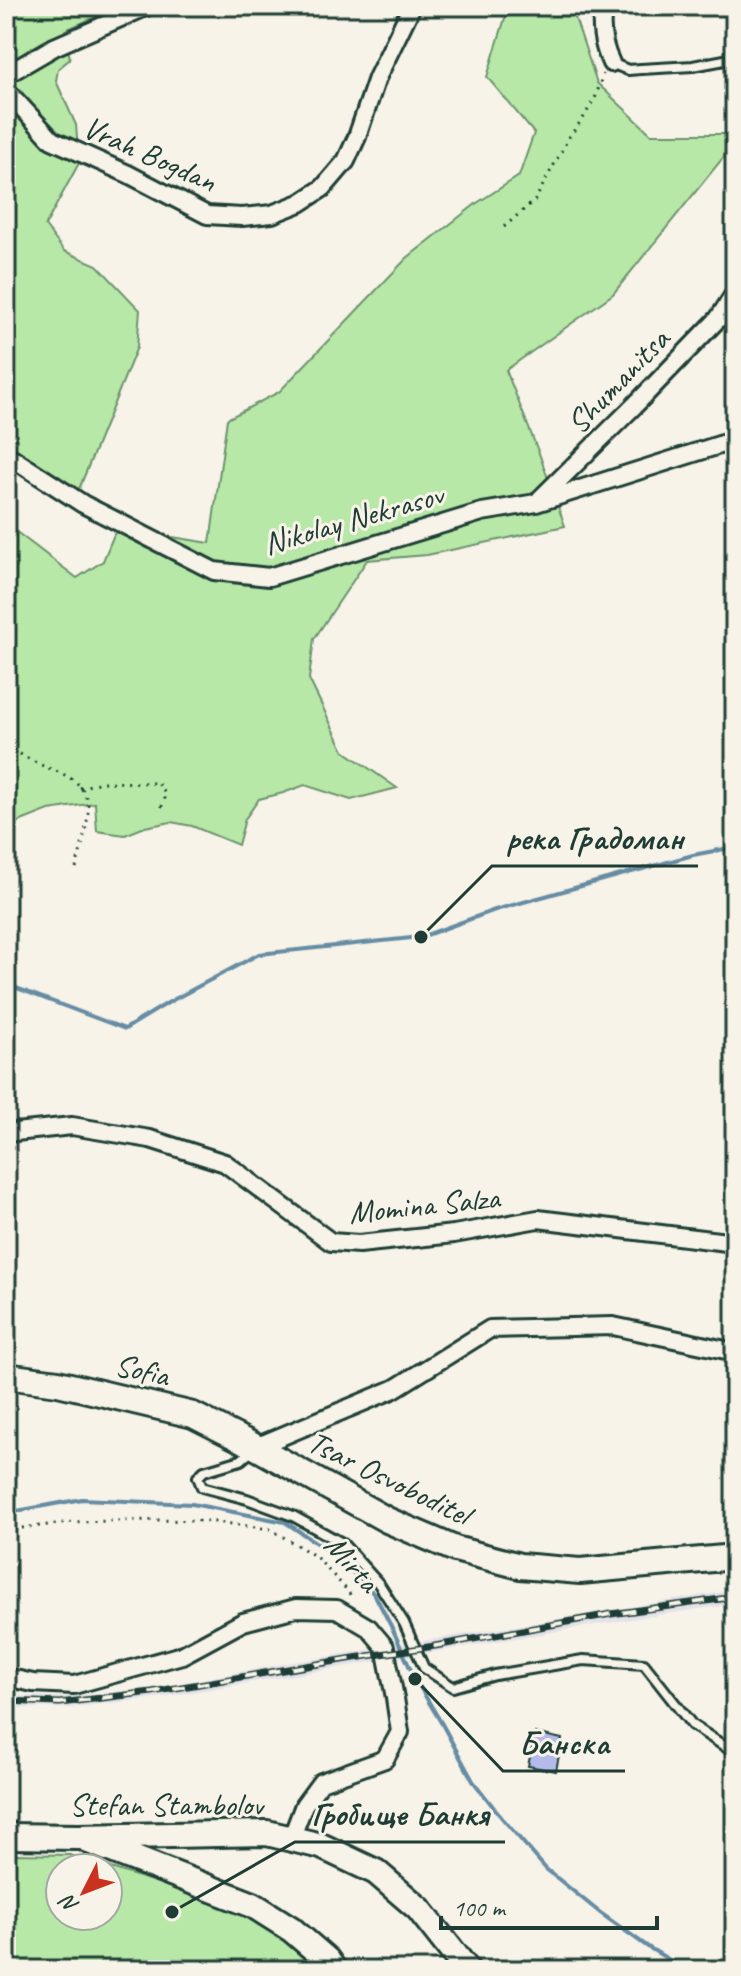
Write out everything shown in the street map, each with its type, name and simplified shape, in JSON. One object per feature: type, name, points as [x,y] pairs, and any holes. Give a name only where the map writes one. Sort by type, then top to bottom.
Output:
[{"type":"street","points":[[6,75],[54,47],[148,6]]},
{"type":"street","name":"Vrah Bogdan","points":[[6,90],[52,140],[128,174],[207,215],[242,217],[272,214],[300,203],[323,188],[346,161],[377,78],[412,6]]},
{"type":"street","points":[[604,6],[603,47],[609,59]]},
{"type":"street","name":"Shumanitsa","points":[[536,503],[718,319],[735,293]]},
{"type":"street","name":"Nikolay Nekrasov","points":[[6,454],[83,504],[214,571],[269,577],[482,512],[536,503],[735,440]]},
{"type":"street","name":"Momina Salza","points":[[6,1133],[72,1126],[150,1139],[225,1163],[331,1242],[359,1244],[454,1234],[538,1219],[735,1242]]},
{"type":"street","points":[[256,1447],[394,1389],[490,1329],[613,1326],[735,1352]]},
{"type":"street","name":"Sofia","points":[[6,1376],[58,1383],[193,1415],[256,1447]]},
{"type":"street","name":"Tsar Osvoboditel","points":[[256,1447],[387,1520],[455,1549],[520,1566],[580,1571],[735,1557]]},
{"type":"street","name":"Mirta","points":[[6,1677],[33,1683],[74,1685],[182,1655],[243,1622],[296,1608],[337,1609],[369,1628]]},
{"type":"street","points":[[291,1839],[304,1805],[321,1782],[385,1759],[400,1732],[385,1647],[369,1628]]},
{"type":"street","name":"Stefan Stambolov","points":[[6,1836],[267,1833],[321,1846],[376,1872],[419,1909],[467,1970]]},
{"type":"street","points":[[79,1837],[253,1905],[291,1929],[327,1960],[334,1970]]},
{"type":"lane","points":[[609,59],[628,70],[693,66],[735,58]]},
{"type":"lane","points":[[256,1447],[241,1460],[204,1471],[198,1477],[202,1487],[293,1516],[342,1543],[379,1584],[404,1623],[424,1668],[453,1687],[495,1675],[583,1660],[644,1664],[692,1725],[735,1753]]},
{"type":"path","points":[[504,227],[535,200],[563,147],[596,96],[609,59]]},
{"type":"path","points":[[6,746],[75,780],[80,788],[88,807],[76,868]]},
{"type":"path","points":[[80,788],[101,782],[158,783],[166,795],[160,811]]},
{"type":"path","name":"Mirta","points":[[6,1530],[72,1522],[155,1520],[207,1521],[270,1529],[315,1556],[348,1591],[369,1628]]},
{"type":"shaded area","points":[[735,1590],[735,1604],[156,1698],[67,1708],[6,1708],[6,1696],[66,1697],[159,1687]]},
{"type":"green space","points":[[6,6],[121,6],[65,30],[70,59],[58,69],[56,81],[76,125],[79,163],[45,226],[64,251],[97,265],[140,310],[137,347],[77,494],[6,453],[6,184],[11,182],[6,168]]},
{"type":"green space","points":[[516,6],[571,6],[597,83],[651,134],[735,134],[735,143],[613,294],[506,370],[565,526],[427,555],[367,560],[314,639],[309,679],[344,751],[397,788],[351,800],[305,785],[259,799],[245,819],[238,845],[192,826],[171,822],[125,835],[97,831],[95,803],[49,810],[6,827],[6,524],[77,578],[103,561],[122,515],[166,536],[210,543],[227,419],[279,392],[407,258],[477,203],[519,176],[534,133],[487,77],[505,18]]},
{"type":"green space","points":[[14,1854],[44,1855],[44,1932],[124,1932],[124,1872],[257,1920],[303,1953],[316,1970],[6,1970],[6,1909]]},
{"type":"building","points":[[535,1733],[562,1739],[556,1771],[528,1766]]},
{"type":"waterway","points":[[6,984],[125,1029],[259,954],[421,937],[495,910],[693,855],[735,847]]},
{"type":"waterway","points":[[6,1513],[82,1499],[192,1504],[285,1522],[339,1558],[375,1595],[415,1679],[473,1781],[502,1818],[546,1869],[599,1912],[686,1970]]},
{"type":"railway","points":[[6,1701],[60,1703],[152,1692],[611,1614],[735,1597]]},
{"type":"place","name":"река Градоман","points":[[421,937]]},
{"type":"place","name":"Банска","points":[[415,1679]]},
{"type":"place","name":"Гробище Банкя","points":[[172,1912]]}]
